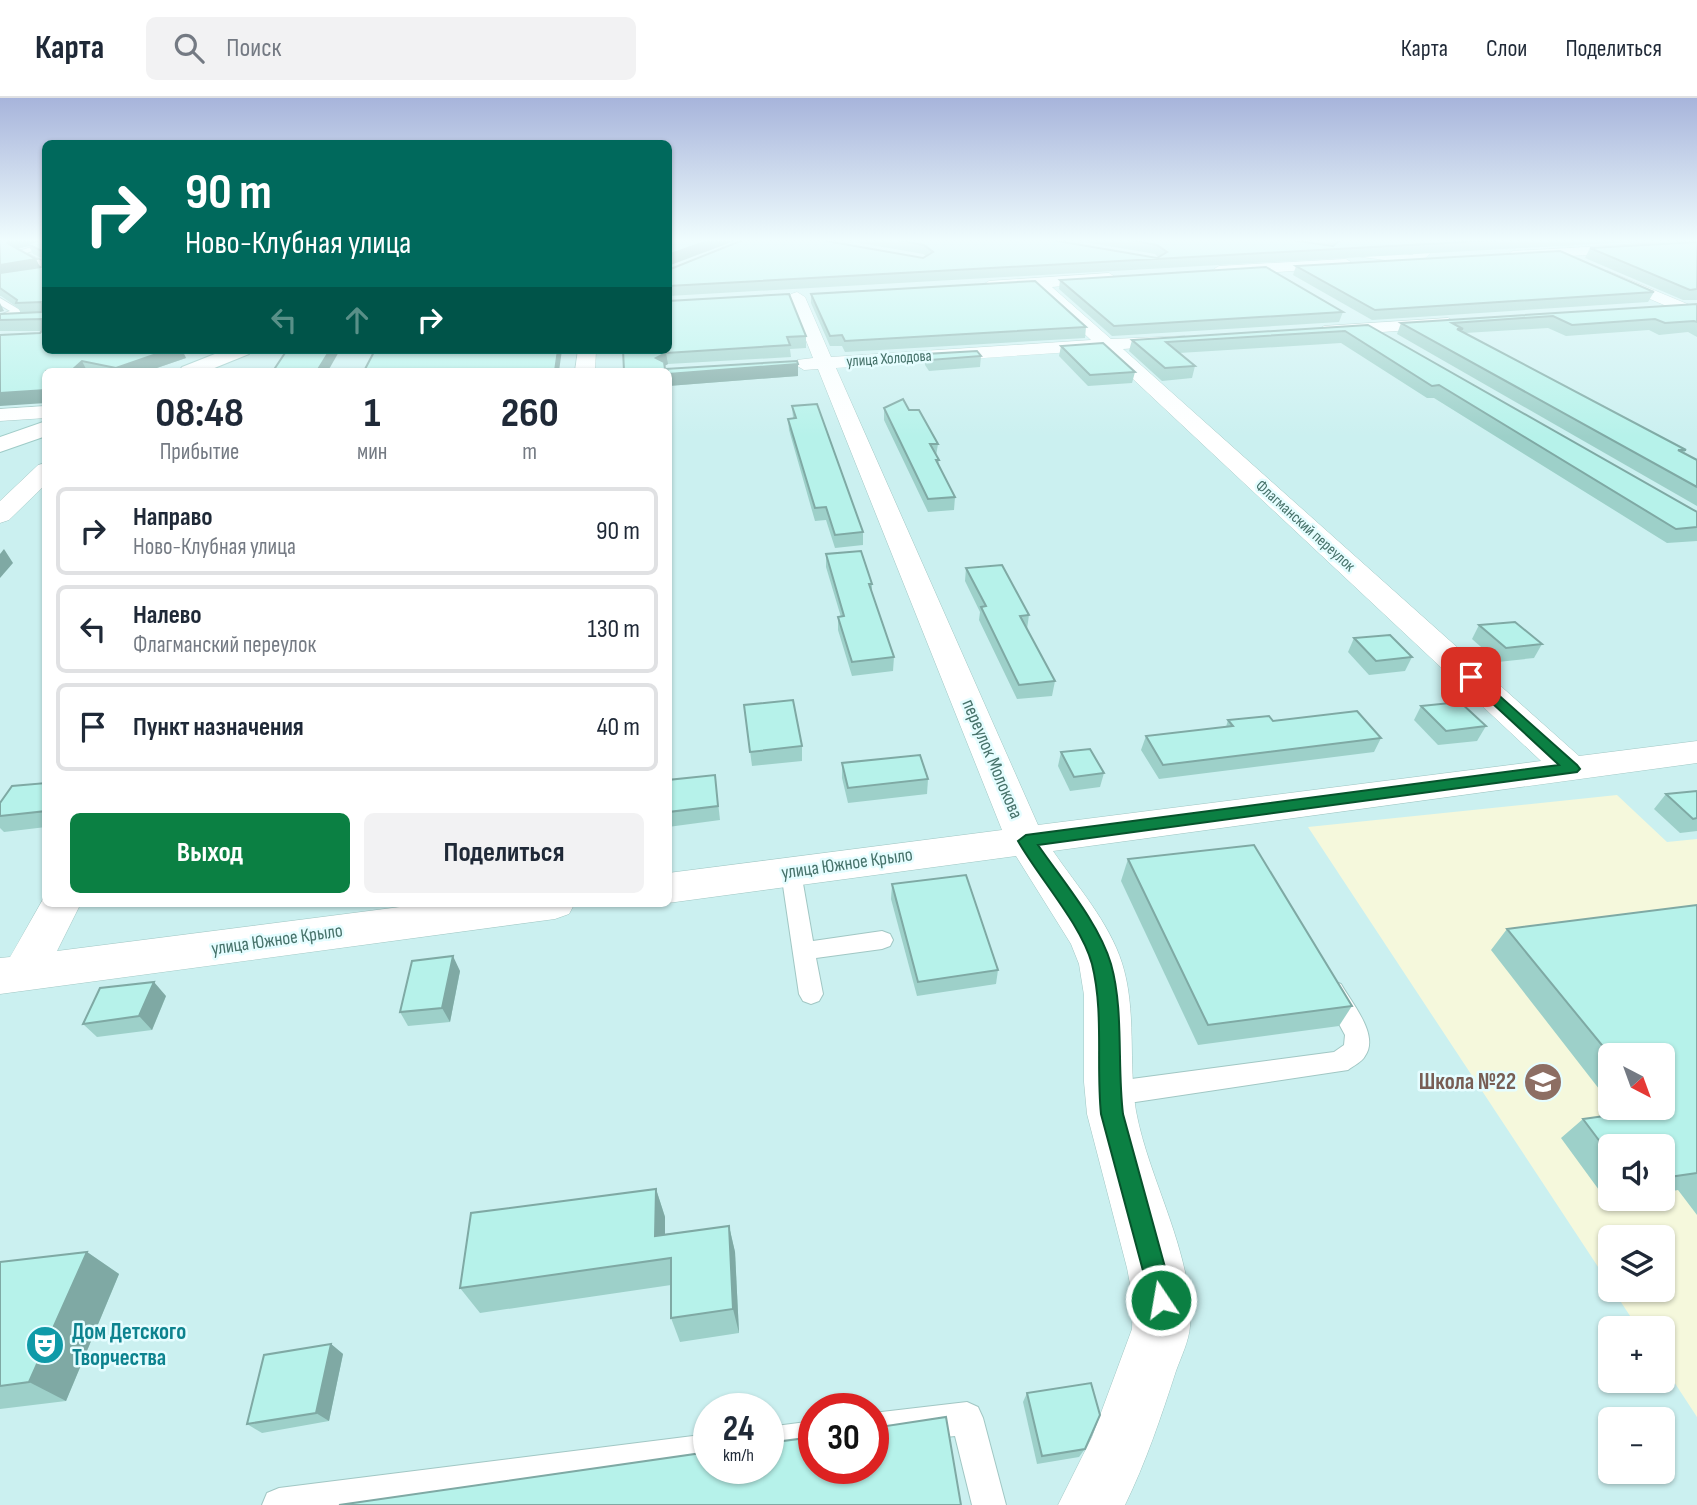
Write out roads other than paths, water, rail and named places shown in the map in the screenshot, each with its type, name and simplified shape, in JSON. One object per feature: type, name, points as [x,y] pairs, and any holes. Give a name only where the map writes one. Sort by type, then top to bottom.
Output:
[{"type":"main road","points":[[197,368],[232,354]]},
{"type":"main road","points":[[0,445],[42,429]]},
{"type":"street","name":"переулок Молокова","points":[[798,306],[805,364],[1026,841],[1090,938],[1101,964],[1106,995],[1112,1114],[1155,1268],[1161,1300],[1161,1329],[1152,1362],[1117,1453],[1091,1505]]},
{"type":"street","name":"Флагманский переулок","points":[[1063,306],[1572,769]]},
{"type":"street","points":[[1333,309],[1402,349]]},
{"type":"street","points":[[1641,311],[1692,310]]},
{"type":"street","points":[[1312,332],[1463,322]]},
{"type":"street","name":"улица Холодова","points":[[805,364],[1202,339]]},
{"type":"street","points":[[0,415],[42,412]]},
{"type":"street","points":[[0,515],[42,474]]},
{"type":"street","name":"улица Южное Крыло","points":[[672,887],[1697,752]]},
{"type":"street","points":[[12,975],[58,907]]},
{"type":"street","name":"улица Южное Крыло","points":[[12,975],[522,907]]},
{"type":"lane","points":[[0,319],[22,314],[8,306]]},
{"type":"lane","points":[[791,872],[811,994]]},
{"type":"lane","points":[[804,951],[882,940]]},
{"type":"lane","points":[[1110,1094],[1339,1062],[1356,1050],[1357,1034],[1322,973]]},
{"type":"lane","points":[[889,1427],[967,1418],[989,1505]]},
{"type":"lane","points":[[279,1505],[693,1452]]},
{"type":"place","name":"Школа №22","points":[[1543,1082]]},
{"type":"place","name":"Дом Детского Творчества","points":[[45,1345]]}]
